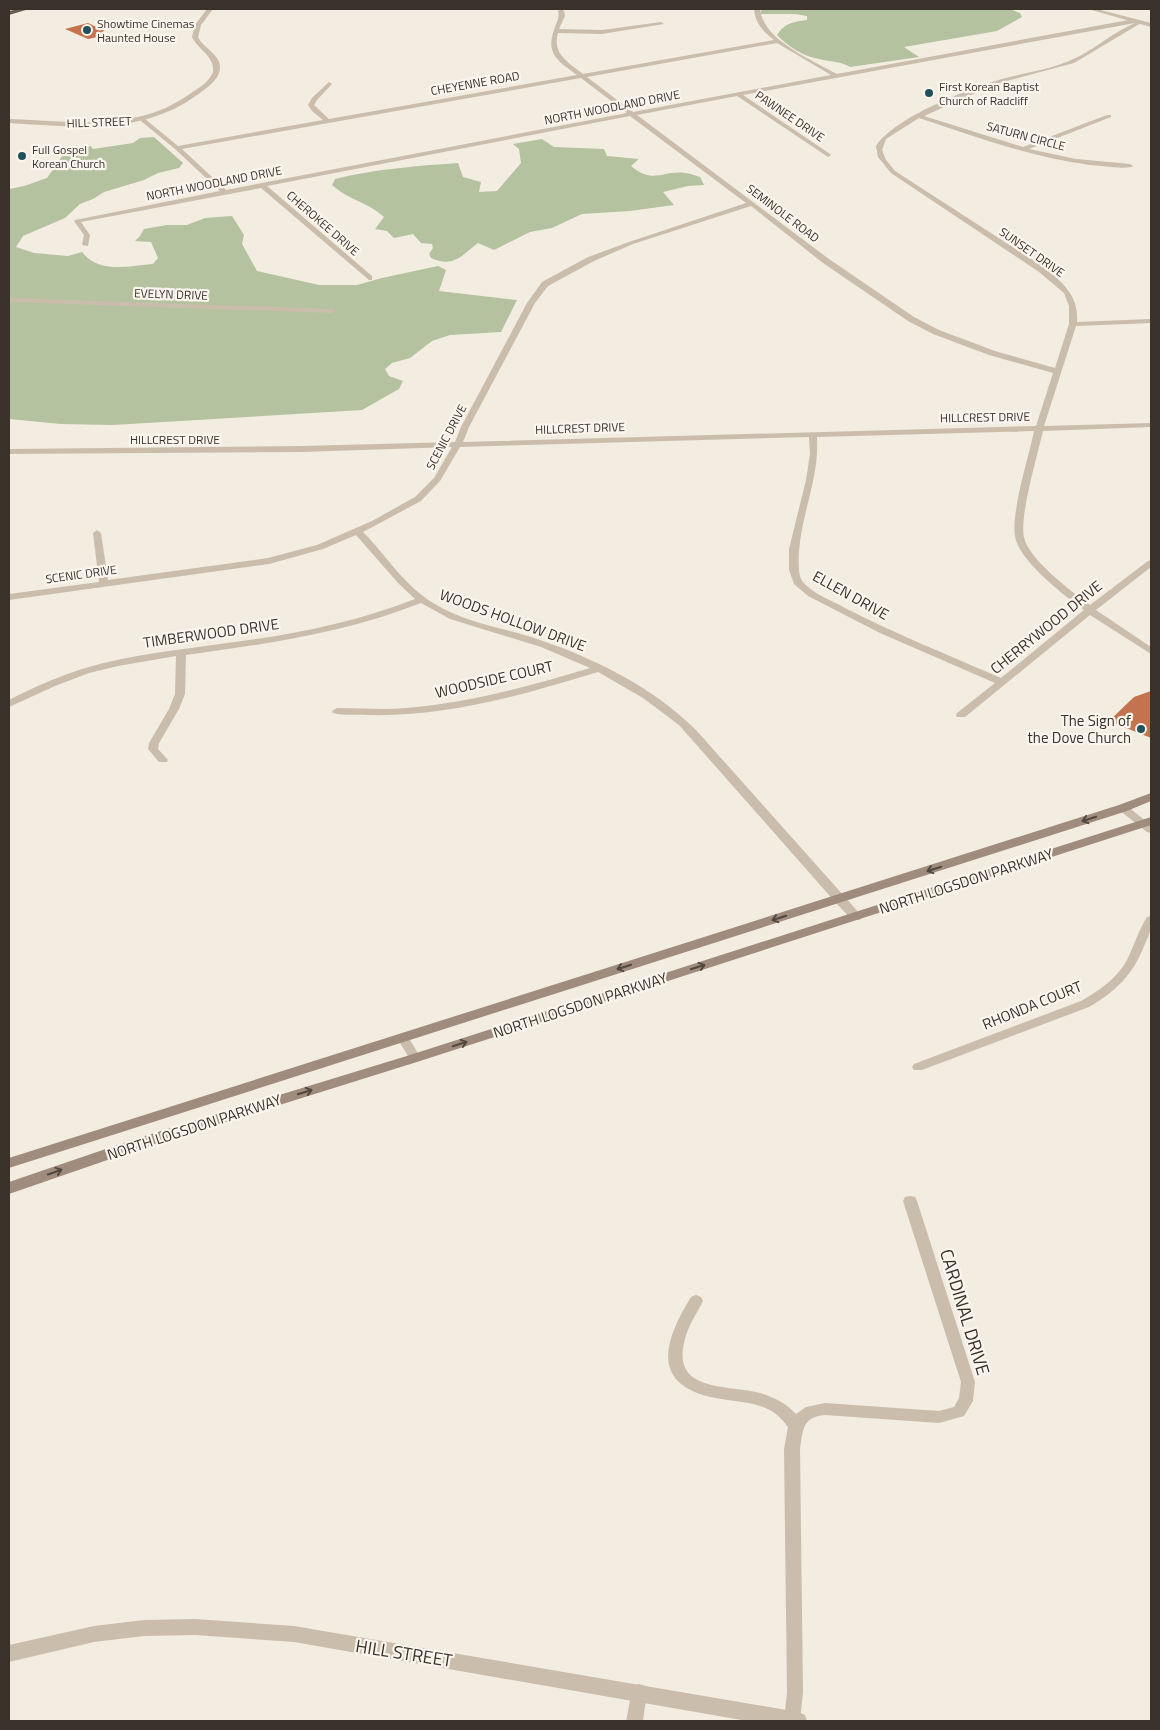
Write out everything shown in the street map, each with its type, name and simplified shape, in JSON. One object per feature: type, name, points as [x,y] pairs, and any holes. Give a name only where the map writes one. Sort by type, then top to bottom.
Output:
[{"type":"highway","points":[[9,13],[26,9]]},
{"type":"main road","name":"NORTH LOGSDON PARKWAY","points":[[9,1163],[1123,808],[1151,797]]},
{"type":"main road","name":"NORTH LOGSDON PARKWAY","points":[[9,1188],[140,1143],[415,1058],[856,916],[1148,825]]},
{"type":"street","name":"HILL STREET","points":[[9,121],[85,124],[143,120],[165,113],[185,103],[217,71],[216,63],[198,44],[195,36],[197,27],[210,9]]},
{"type":"street","points":[[757,9],[756,13],[762,27],[778,41],[836,76]]},
{"type":"street","points":[[1091,9],[1151,25]]},
{"type":"street","name":"SEMINOLE ROAD","points":[[561,11],[562,16],[553,44],[554,52],[565,64],[833,266],[923,326],[992,353],[1042,368],[1058,370]]},
{"type":"street","name":"NORTH WOODLAND DRIVE","points":[[86,245],[87,235],[77,221],[632,114],[1151,18]]},
{"type":"street","name":"SUNSET DRIVE","points":[[1137,21],[1073,61],[1056,68],[993,83],[919,116],[891,130],[882,139],[878,148],[885,164],[906,181],[992,237],[1059,284],[1068,293],[1074,304],[1073,324],[1039,428],[1020,515],[1019,537],[1029,556],[1039,568],[1090,610],[1151,651]]},
{"type":"street","points":[[556,31],[602,32],[661,24]]},
{"type":"street","name":"CHEYENNE ROAD","points":[[177,148],[778,41]]},
{"type":"street","points":[[328,121],[314,110],[311,105],[314,99],[329,84]]},
{"type":"street","name":"PAWNEE DRIVE","points":[[739,95],[828,155]]},
{"type":"street","name":"SATURN CIRCLE","points":[[919,116],[985,137],[1086,163],[1130,166]]},
{"type":"street","points":[[1025,148],[1109,116]]},
{"type":"street","points":[[143,120],[177,148],[224,192]]},
{"type":"street","name":"CHEROKEE DRIVE","points":[[262,185],[369,278]]},
{"type":"street","name":"SCENIC DRIVE","points":[[9,597],[287,557],[320,547],[357,531],[418,500],[437,479],[458,444],[465,427],[531,302],[545,284],[562,273],[617,248],[751,204]]},
{"type":"street","name":"EVELYN DRIVE","points":[[9,300],[332,311]]},
{"type":"street","points":[[1073,324],[1151,321]]},
{"type":"street","name":"HILLCREST DRIVE","points":[[9,452],[220,451],[1151,425]]},
{"type":"street","name":"ELLEN DRIVE","points":[[813,434],[814,454],[810,480],[794,548],[794,570],[797,582],[811,594],[883,630],[1002,682]]},
{"type":"street","name":"WOODS HOLLOW DRIVE","points":[[357,531],[374,547],[406,586],[421,600],[455,617],[555,649],[597,669],[664,706],[687,727],[856,916]]},
{"type":"street","points":[[98,533],[104,584]]},
{"type":"street","name":"CHERRYWOOD DRIVE","points":[[961,715],[1151,563]]},
{"type":"street","name":"TIMBERWOOD DRIVE","points":[[9,704],[53,684],[97,668],[143,658],[333,628],[383,614],[421,600]]},
{"type":"street","points":[[162,760],[153,749],[154,743],[174,709],[180,694],[181,653]]},
{"type":"street","name":"WOODSIDE COURT","points":[[337,711],[394,712],[452,706],[484,700],[597,669]]},
{"type":"street","points":[[1123,808],[1148,825]]},
{"type":"street","name":"RHONDA COURT","points":[[918,1067],[1085,1004],[1098,996],[1119,979],[1126,970],[1151,920]]},
{"type":"street","points":[[403,1038],[415,1058]]},
{"type":"street","name":"CARDINAL DRIVE","points":[[796,1426],[801,1417],[811,1410],[825,1408],[939,1417],[959,1412],[965,1404],[968,1394],[968,1382],[910,1201]]},
{"type":"street","points":[[696,1301],[683,1321],[674,1346],[674,1360],[679,1372],[688,1381],[702,1389],[751,1396],[773,1404],[787,1413],[796,1426],[792,1449],[795,1721]]},
{"type":"street","name":"HILL STREET","points":[[9,1654],[94,1634],[144,1628],[245,1630],[294,1634],[344,1644],[393,1650],[639,1692],[795,1721]]},
{"type":"street","points":[[634,1721],[639,1692]]},
{"type":"green space","points":[[762,9],[1010,9],[1020,13],[1022,17],[997,31],[904,47],[919,57],[850,67],[808,56],[791,47],[777,35],[790,24],[807,20],[807,16],[760,14]]},
{"type":"green space","points":[[154,137],[183,163],[179,168],[158,173],[144,180],[104,192],[80,204],[65,218],[23,236],[16,247],[34,253],[68,256],[82,252],[89,259],[106,266],[125,267],[153,264],[158,258],[151,242],[135,241],[144,229],[167,225],[187,225],[205,218],[232,216],[244,235],[242,244],[257,271],[319,285],[357,285],[438,266],[446,270],[439,291],[517,300],[501,332],[450,335],[432,341],[410,358],[392,363],[385,369],[389,376],[403,381],[399,389],[362,410],[113,425],[61,424],[9,419],[9,189],[47,178],[65,152],[91,146],[93,149],[133,143],[140,138]]},
{"type":"green space","points":[[542,139],[554,147],[604,149],[607,156],[639,159],[631,166],[646,175],[658,176],[687,173],[700,177],[704,185],[688,186],[663,192],[674,205],[630,211],[582,214],[552,228],[530,232],[494,250],[478,243],[456,259],[445,262],[431,258],[429,254],[433,248],[432,244],[421,243],[413,234],[394,238],[387,231],[375,229],[384,217],[332,185],[335,179],[381,170],[458,163],[463,177],[481,182],[479,192],[497,191],[521,163],[519,149],[513,144]]},
{"type":"building","name":"Showtime Cinemas Haunted House","points":[[88,23],[105,31],[101,32],[107,35],[88,39],[65,29]]},
{"type":"building","name":"The Sign of the Dove Church","points":[[1151,691],[1151,738],[1109,721],[1134,697]]},
{"type":"place","name":"Showtime Cinemas Haunted House","points":[[87,30]]},
{"type":"place","name":"First Korean Baptist Church of Radcliff","points":[[929,93]]},
{"type":"place","name":"Full Gospel Korean Church","points":[[22,156]]},
{"type":"place","name":"The Sign of the Dove Church","points":[[1141,729]]}]
